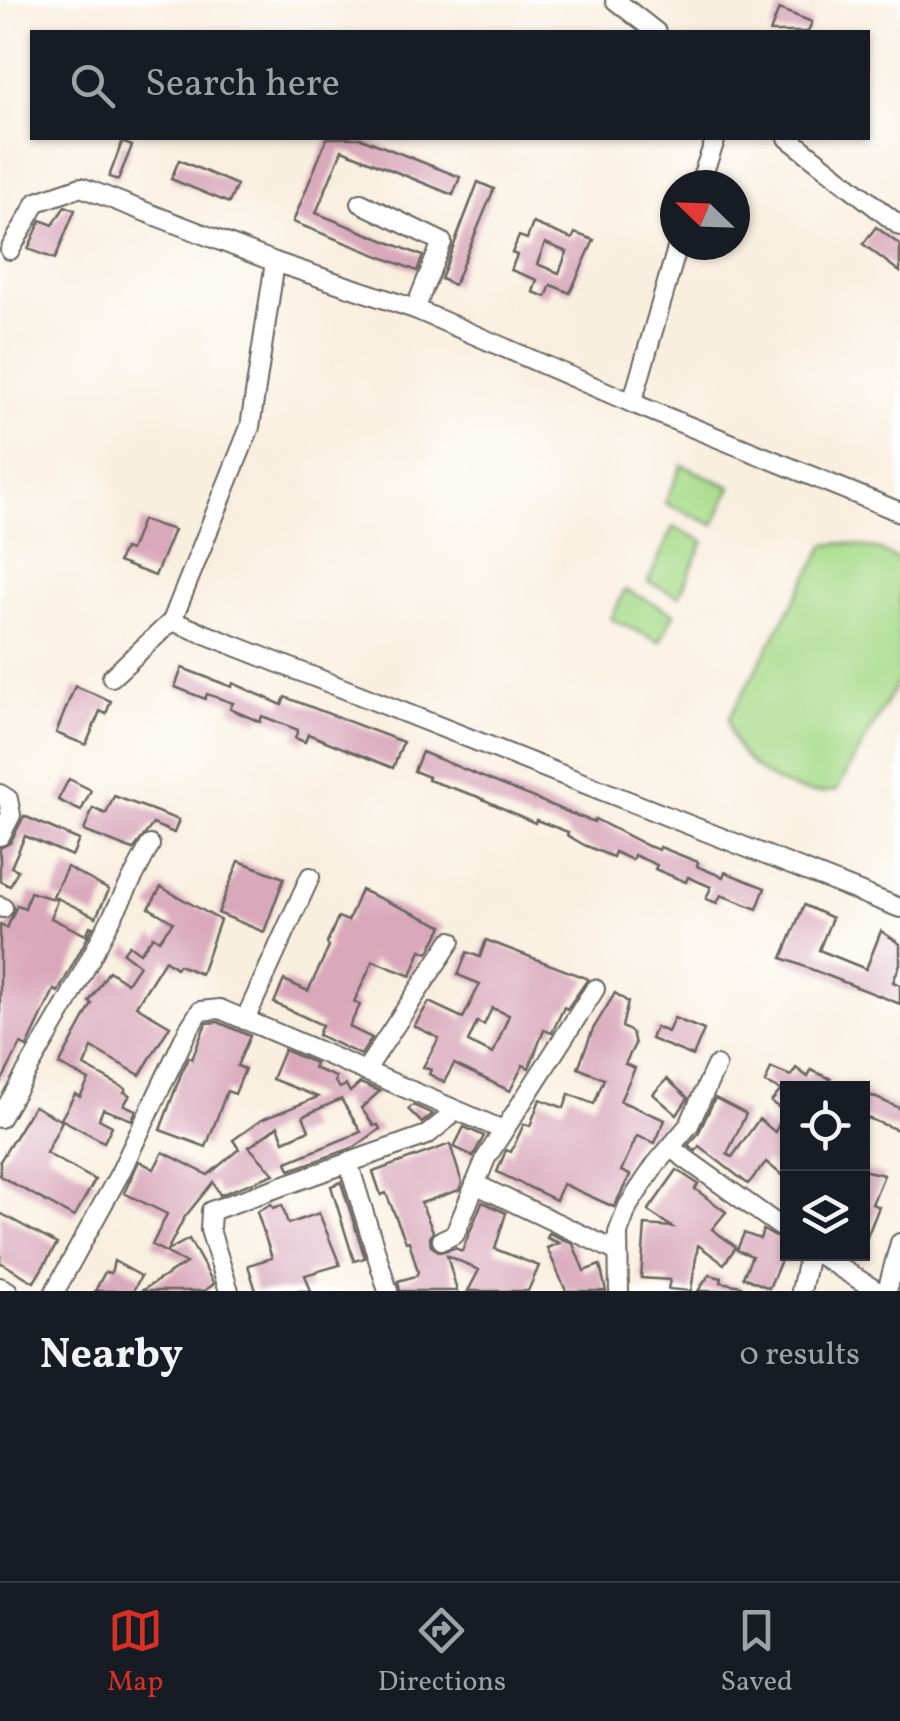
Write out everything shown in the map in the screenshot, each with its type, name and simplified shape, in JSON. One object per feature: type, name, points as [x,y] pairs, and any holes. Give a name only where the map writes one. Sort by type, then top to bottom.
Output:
[{"type":"street","points":[[615,0],[653,30]]},
{"type":"street","points":[[704,170],[715,140]]},
{"type":"street","points":[[791,140],[900,226]]},
{"type":"street","points":[[10,250],[37,202],[80,187],[275,262],[415,309],[900,512]]},
{"type":"street","points":[[361,202],[442,242],[415,309]]},
{"type":"street","points":[[632,403],[674,260]]},
{"type":"street","points":[[112,677],[172,620],[250,427],[275,262]]},
{"type":"street","points":[[172,620],[898,900]]},
{"type":"street","points":[[0,794],[8,799],[12,815],[0,836]]},
{"type":"street","points":[[0,1118],[68,1001],[150,844]]},
{"type":"street","points":[[245,1020],[310,877]]},
{"type":"street","points":[[366,1072],[451,941]]},
{"type":"street","points":[[442,1240],[455,1234],[486,1158],[595,989]]},
{"type":"street","points":[[55,1291],[120,1173],[200,1011],[220,1009],[504,1130]]},
{"type":"street","points":[[623,1288],[618,1233],[628,1206],[689,1124],[716,1066]]},
{"type":"street","points":[[229,1291],[210,1230],[212,1210],[427,1135],[452,1110]]},
{"type":"street","points":[[672,1148],[780,1226]]},
{"type":"street","points":[[348,1162],[388,1291]]},
{"type":"street","points":[[475,1184],[618,1252]]},
{"type":"street","points":[[887,1291],[900,1243]]},
{"type":"street","points":[[801,1291],[807,1261]]},
{"type":"street","points":[[829,1261],[877,1291]]},
{"type":"street","points":[[0,1287],[8,1291]]},
{"type":"green space","points":[[682,465],[731,487],[714,525],[665,503]]},
{"type":"green space","points":[[673,527],[704,541],[679,596],[648,582]]},
{"type":"green space","points":[[846,543],[880,550],[900,561],[900,678],[837,790],[802,791],[767,776],[752,764],[732,735],[729,718],[825,545]]},
{"type":"green space","points":[[625,590],[674,613],[660,642],[611,619]]},
{"type":"building","points":[[779,9],[812,22],[809,30],[771,30]]},
{"type":"building","points":[[326,140],[366,140],[460,177],[453,195],[342,150],[316,213],[423,256],[417,271],[293,222]]},
{"type":"building","points":[[122,142],[132,146],[118,180],[109,177]]},
{"type":"building","points":[[179,160],[237,185],[229,203],[171,179]]},
{"type":"building","points":[[478,182],[494,189],[454,285],[441,279]]},
{"type":"building","points":[[65,206],[75,210],[55,259],[28,249],[41,220],[53,225]]},
{"type":"building","points":[[533,223],[572,239],[575,233],[594,240],[570,293],[551,285],[546,297],[533,292],[537,280],[511,270],[519,236],[527,239]],"holes":[[[545,243],[567,252],[559,273],[537,264]]]},
{"type":"building","points":[[876,227],[900,245],[900,272],[863,244]]},
{"type":"building","points":[[142,520],[174,530],[155,576],[118,562],[124,549],[130,551]]},
{"type":"building","points":[[182,668],[232,687],[233,683],[282,705],[285,697],[403,742],[393,768],[308,734],[305,742],[295,738],[298,730],[262,716],[260,722],[230,709],[233,703],[207,694],[205,699],[175,687]]},
{"type":"building","points":[[75,686],[111,701],[106,714],[100,711],[86,745],[56,733]]},
{"type":"building","points":[[422,752],[575,815],[594,822],[595,819],[648,846],[698,862],[697,866],[723,877],[725,872],[765,888],[757,909],[721,895],[717,903],[706,899],[711,887],[688,877],[686,882],[634,855],[632,860],[615,852],[613,857],[584,845],[568,832],[536,820],[535,823],[476,796],[428,780],[429,777],[414,771]]},
{"type":"building","points":[[69,779],[91,790],[81,811],[58,800]]},
{"type":"building","points":[[114,796],[179,820],[174,833],[153,824],[133,850],[84,831],[93,808],[106,814]]},
{"type":"building","points":[[24,816],[79,840],[72,856],[25,836],[11,867],[18,870],[10,886],[0,881],[0,848],[10,843]]},
{"type":"building","points":[[239,861],[284,878],[264,932],[218,913]]},
{"type":"building","points":[[67,867],[109,890],[96,917],[53,896]]},
{"type":"building","points":[[161,887],[220,920],[201,974],[179,965],[176,968],[165,960],[136,1006],[170,1026],[140,1075],[92,1048],[84,1066],[126,1089],[124,1092],[130,1095],[124,1105],[136,1110],[132,1120],[103,1109],[99,1119],[112,1126],[104,1142],[61,1119],[75,1094],[80,1097],[89,1080],[59,1065],[92,1004],[89,1002],[109,971],[127,983],[139,965],[123,953],[129,945],[140,953],[153,936],[159,940],[173,922],[149,908]]},
{"type":"building","points":[[361,890],[443,926],[428,953],[421,950],[411,976],[373,961],[354,1002],[360,1005],[349,1027],[372,1038],[361,1055],[318,1035],[322,1025],[274,1003],[284,980],[308,991],[338,917],[348,921]]},
{"type":"building","points":[[30,892],[57,900],[51,918],[86,935],[93,927],[58,992],[54,990],[27,1047],[21,1044],[0,1084],[0,925],[7,928],[17,905],[25,908]]},
{"type":"building","points":[[804,905],[832,918],[819,950],[866,969],[881,931],[900,944],[900,964],[893,982],[900,985],[900,1004],[782,958]]},
{"type":"building","points":[[486,940],[588,979],[567,1009],[564,1007],[552,1033],[544,1030],[529,1068],[523,1065],[510,1091],[454,1064],[444,1082],[423,1067],[439,1038],[414,1026],[429,1002],[463,1018],[480,984],[458,975],[467,952],[480,957]],"holes":[[[492,1008],[509,1015],[493,1054],[468,1042],[477,1022],[484,1025]]]},
{"type":"building","points":[[615,993],[628,1002],[622,1027],[632,1032],[635,1044],[625,1064],[635,1068],[620,1101],[665,1120],[655,1143],[637,1136],[621,1171],[630,1175],[614,1207],[563,1184],[556,1200],[497,1172],[524,1124],[530,1126],[540,1099],[564,1108],[569,1094],[594,1104],[604,1079],[578,1068],[593,1029]]},
{"type":"building","points":[[674,1018],[704,1030],[693,1056],[651,1039],[656,1027],[668,1032]]},
{"type":"building","points":[[218,1022],[250,1036],[237,1066],[245,1069],[235,1094],[227,1091],[206,1147],[160,1130],[204,1028],[207,1023]]},
{"type":"building","points":[[284,1050],[336,1077],[340,1088],[346,1085],[350,1092],[360,1083],[380,1091],[361,1108],[380,1129],[355,1147],[290,1170],[287,1162],[361,1132],[341,1099],[303,1116],[309,1130],[284,1141],[278,1126],[249,1147],[274,1174],[220,1195],[213,1182],[184,1218],[167,1251],[189,1239],[214,1284],[204,1291],[141,1291],[186,1263],[152,1245],[167,1214],[124,1193],[139,1161],[154,1169],[163,1152],[208,1175],[239,1149],[233,1140],[261,1120],[318,1097],[272,1079]]},
{"type":"building","points":[[771,1068],[791,1076],[796,1068],[808,1077],[811,1070],[831,1079],[780,1081],[780,1090],[765,1083]]},
{"type":"building","points":[[667,1079],[688,1098],[677,1115],[653,1094]]},
{"type":"building","points":[[780,1091],[780,1108],[771,1102]]},
{"type":"building","points":[[870,1095],[900,1108],[900,1131],[870,1119]]},
{"type":"building","points":[[715,1098],[746,1114],[727,1154],[732,1157],[759,1119],[775,1132],[780,1122],[780,1173],[766,1162],[748,1184],[699,1146],[696,1151],[688,1145],[698,1134]]},
{"type":"building","points":[[413,1105],[433,1114],[422,1123],[408,1109]]},
{"type":"building","points":[[34,1106],[62,1121],[46,1153],[95,1180],[74,1217],[0,1176],[0,1161]]},
{"type":"building","points":[[464,1127],[484,1136],[473,1156],[454,1147]]},
{"type":"building","points":[[450,1144],[462,1183],[459,1190],[421,1203],[433,1231],[431,1246],[440,1252],[455,1248],[462,1251],[482,1202],[485,1203],[506,1213],[495,1249],[539,1266],[528,1291],[468,1291],[479,1270],[447,1255],[457,1291],[400,1291],[398,1281],[418,1272],[409,1241],[406,1242],[386,1193],[381,1195],[373,1172]]},
{"type":"building","points":[[677,1170],[698,1184],[695,1189],[726,1212],[712,1229],[736,1247],[724,1264],[698,1245],[691,1291],[668,1289],[670,1280],[641,1278],[645,1225],[672,1227],[648,1211]]},
{"type":"building","points":[[870,1172],[884,1175],[872,1204],[879,1207],[870,1230]]},
{"type":"building","points":[[341,1182],[365,1258],[354,1261],[331,1186]]},
{"type":"building","points":[[271,1204],[273,1208],[282,1205],[288,1224],[319,1213],[340,1265],[305,1275],[311,1291],[256,1291],[248,1265],[272,1258],[257,1212]]},
{"type":"building","points":[[0,1213],[57,1244],[34,1282],[0,1262]]},
{"type":"building","points":[[763,1230],[780,1240],[781,1261],[769,1288],[743,1277],[752,1256],[737,1250],[744,1233],[760,1239]]},
{"type":"building","points":[[549,1233],[573,1244],[584,1271],[600,1265],[606,1291],[566,1291],[547,1248],[559,1243],[547,1238]]},
{"type":"building","points":[[114,1261],[141,1276],[133,1291],[95,1291],[105,1272],[111,1273]]},
{"type":"building","points":[[709,1275],[741,1286],[741,1291],[698,1291]]}]
